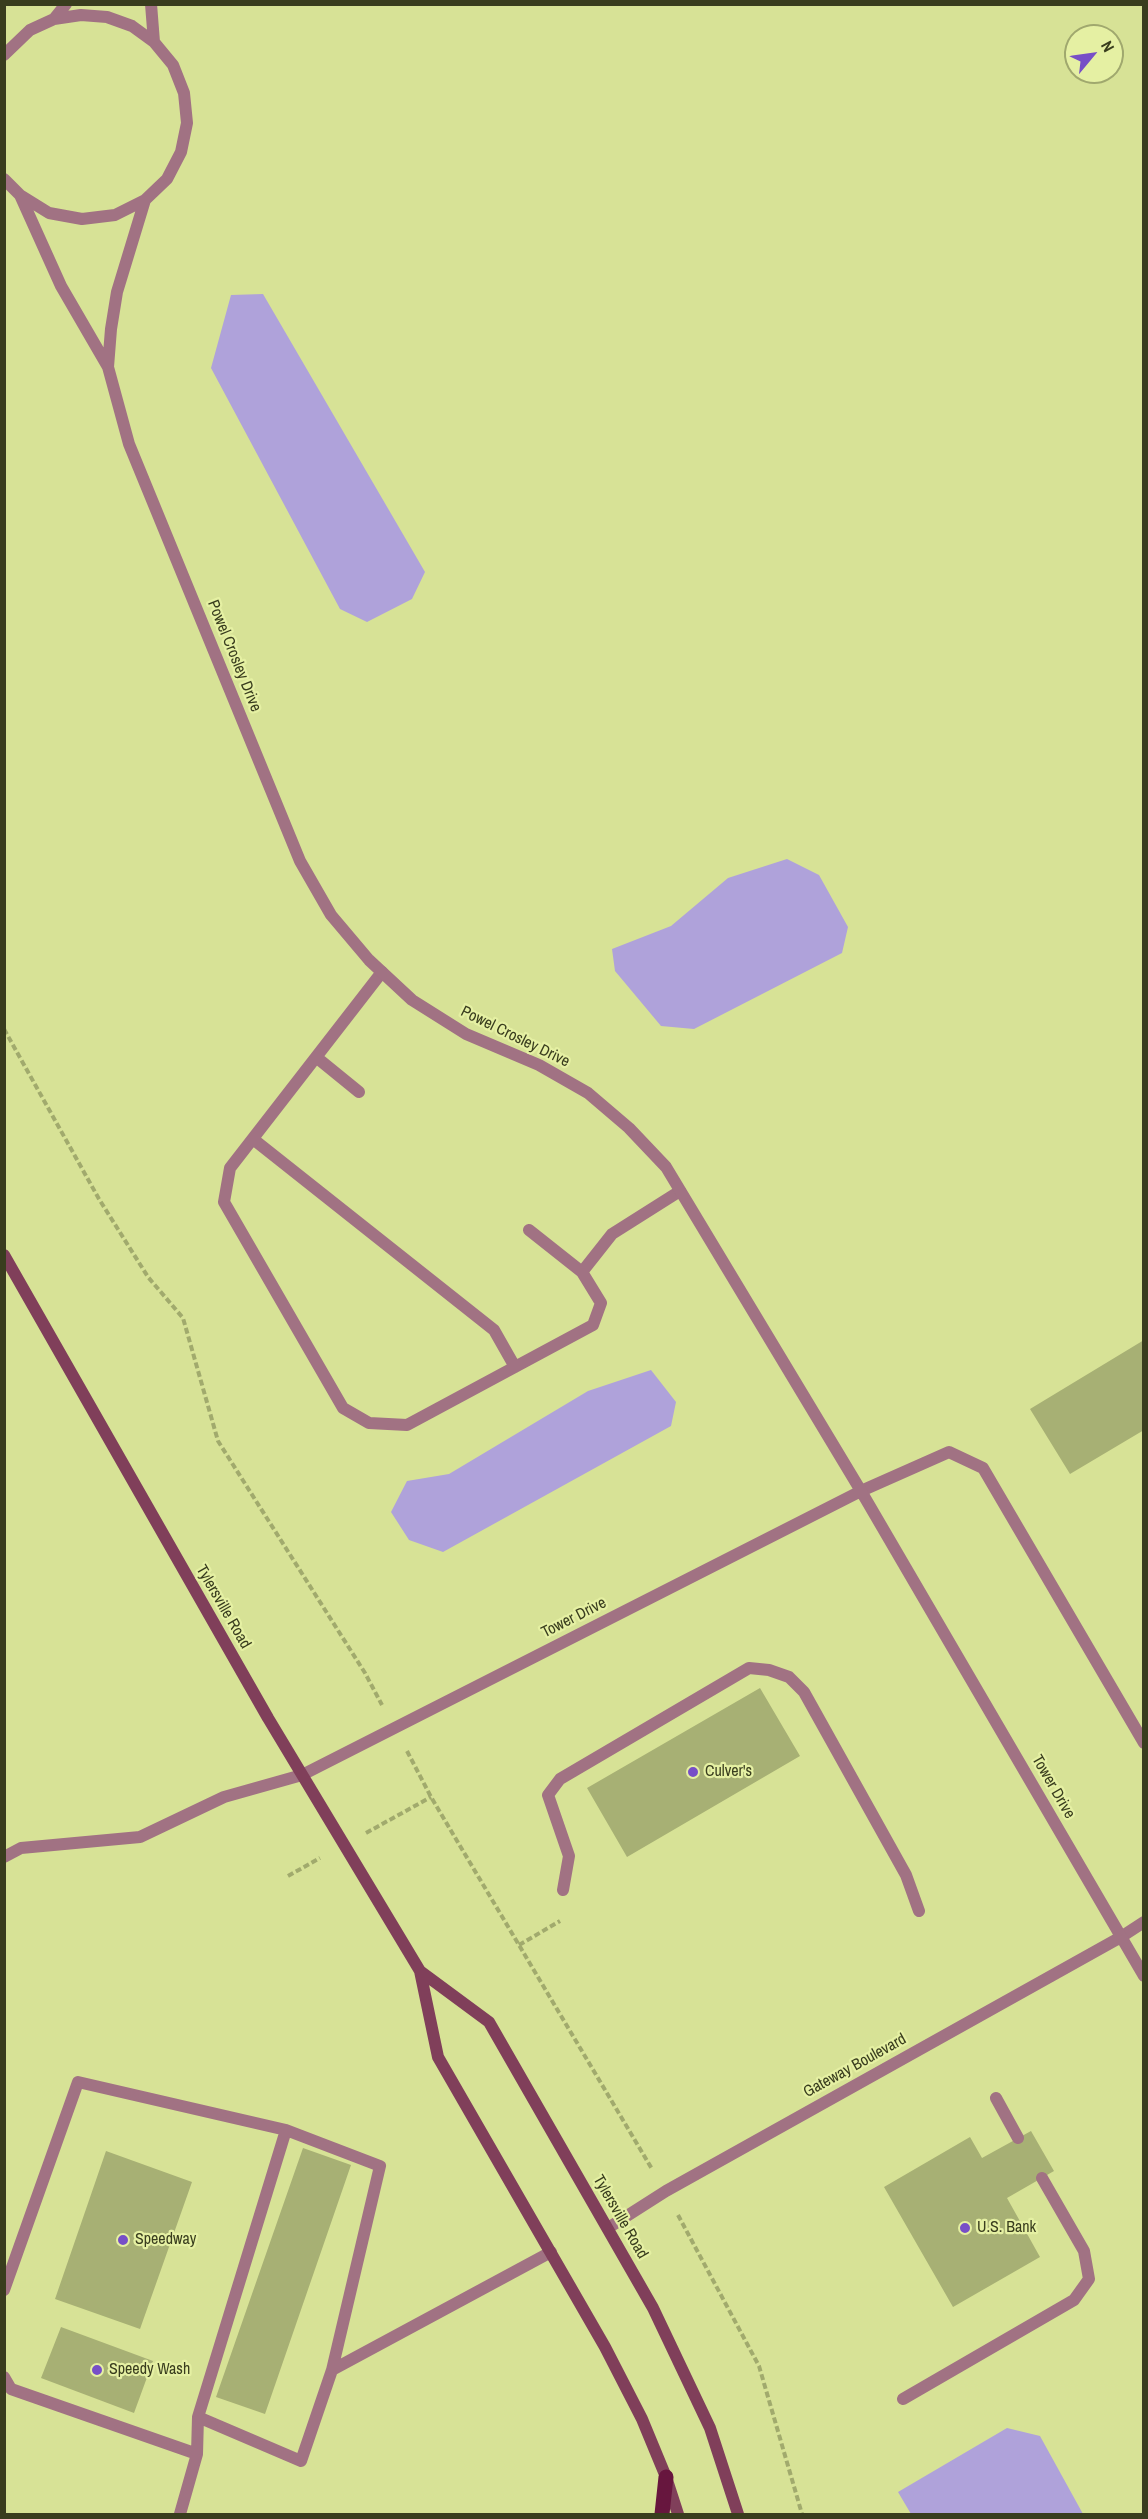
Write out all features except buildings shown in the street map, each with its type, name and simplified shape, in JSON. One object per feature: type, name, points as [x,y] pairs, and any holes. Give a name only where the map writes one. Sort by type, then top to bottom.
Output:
[{"type":"main road","name":"Tylersville Road","points":[[4,1256],[302,1775],[420,1971],[438,2057],[551,2252],[626,2388],[666,2477],[678,2514]]},
{"type":"main road","name":"Tylersville Road","points":[[420,1971],[489,2022],[653,2308],[710,2428],[738,2514]]},
{"type":"main road","points":[[662,2514],[666,2477]]},
{"type":"street","points":[[54,19],[66,4]]},
{"type":"street","points":[[151,4],[154,42]]},
{"type":"street","points":[[4,55],[30,30],[54,19],[81,15],[107,17],[132,26],[154,42],[173,65],[184,93],[187,123],[181,152],[166,179],[145,200],[115,215],[82,219],[49,213],[20,195],[6,182]]},
{"type":"street","name":"Powel Crosley Drive","points":[[20,195],[61,286],[108,367],[129,444],[300,861],[331,915],[382,972],[412,1000],[466,1034],[539,1065],[588,1094],[629,1128],[666,1167],[838,1453]]},
{"type":"street","name":"Powel Crosley Drive","points":[[108,367],[117,292],[145,200]]},
{"type":"street","points":[[382,972],[230,1168],[224,1202],[343,1408],[369,1423],[407,1425],[593,1325],[601,1303],[582,1272],[529,1230]]},
{"type":"street","points":[[316,1057],[359,1092]]},
{"type":"street","points":[[253,1139],[494,1330],[515,1367]]},
{"type":"street","points":[[582,1272],[612,1234],[680,1191]]},
{"type":"street","points":[[861,1491],[950,1452],[983,1467],[1143,1743]]},
{"type":"street","name":"Tower Drive","points":[[838,1453],[1143,1976]]},
{"type":"street","name":"Tower Drive","points":[[4,1857],[21,1848],[140,1837],[224,1797],[302,1775],[861,1491]]},
{"type":"street","points":[[563,1890],[569,1856],[548,1795],[560,1779],[748,1668],[769,1670],[789,1677],[804,1692],[906,1875],[919,1911]]},
{"type":"street","name":"Gateway Boulevard","points":[[608,2228],[666,2192],[1121,1937],[1143,1922]]},
{"type":"street","points":[[4,2290],[78,2082],[286,2130],[380,2166],[332,2370],[301,2461],[198,2417]]},
{"type":"street","points":[[996,2098],[1018,2138]]},
{"type":"street","points":[[180,2514],[196,2454],[198,2417],[286,2130]]},
{"type":"street","points":[[903,2399],[1074,2300],[1089,2279],[1084,2252],[1042,2178]]},
{"type":"street","points":[[332,2370],[551,2252]]},
{"type":"street","points":[[4,2377],[11,2388],[196,2454]]},
{"type":"path","points":[[4,1029],[99,1199],[148,1277],[183,1318],[218,1441],[365,1673]]},
{"type":"path","points":[[431,1797],[666,2192],[759,2366],[802,2514]]},
{"type":"path","points":[[519,1945],[560,1921]]},
{"type":"shaded area","points":[[263,294],[425,572],[412,599],[367,622],[340,609],[211,368],[231,295]]},
{"type":"shaded area","points":[[787,859],[819,875],[848,927],[842,953],[694,1029],[661,1026],[615,971],[612,949],[671,926],[728,878]]},
{"type":"shaded area","points":[[651,1370],[676,1402],[671,1426],[443,1552],[409,1540],[391,1512],[407,1481],[449,1474],[588,1391]]},
{"type":"shaded area","points":[[1007,2428],[1040,2436],[1083,2514],[911,2514],[898,2492]]},
{"type":"place","name":"Culver's","points":[[693,1772]]},
{"type":"place","name":"U.S. Bank","points":[[965,2228]]},
{"type":"place","name":"Speedway","points":[[123,2240]]},
{"type":"place","name":"Speedy Wash","points":[[97,2370]]}]
